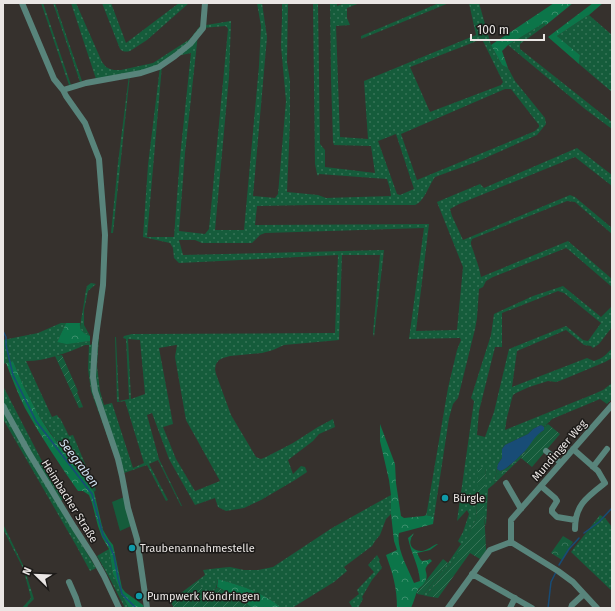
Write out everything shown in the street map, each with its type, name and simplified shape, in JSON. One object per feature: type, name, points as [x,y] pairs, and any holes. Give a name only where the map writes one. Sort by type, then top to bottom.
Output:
[{"type":"street","points":[[22,3],[54,79],[86,123],[99,159],[105,235],[103,285],[95,343],[93,377],[95,391],[118,459],[128,508],[137,539],[147,608]]},
{"type":"street","points":[[63,90],[86,83],[141,73],[159,67],[190,44],[203,28],[205,3]]},
{"type":"street","name":"Mundinger Weg","points":[[511,542],[511,520],[573,449],[609,412],[612,405]]},
{"type":"street","name":"Heimbacher Straße","points":[[3,406],[33,460],[94,558],[119,608]]},
{"type":"street","points":[[573,449],[598,471],[605,483]]},
{"type":"street","points":[[593,467],[607,450]]},
{"type":"street","points":[[546,451],[561,463]]},
{"type":"street","points":[[506,483],[521,509]]},
{"type":"street","points":[[575,529],[575,520],[578,511],[586,497],[605,483],[612,483]]},
{"type":"street","points":[[541,486],[557,501],[552,509],[552,512],[557,517],[575,520]]},
{"type":"street","points":[[448,608],[490,550],[511,542],[573,582],[597,608]]},
{"type":"street","points":[[472,574],[532,608]]},
{"type":"street","points":[[69,582],[79,608]]},
{"type":"street","points":[[571,608],[572,605],[584,594]]},
{"type":"street","points":[[510,608],[515,598]]},
{"type":"green space","points":[[41,3],[43,3],[71,85],[69,85]]},
{"type":"green space","points":[[53,3],[55,3],[82,81],[80,82]]},
{"type":"green space","points":[[71,3],[76,3],[102,62],[106,67],[114,70],[121,70],[153,63],[190,39],[200,26],[231,21],[229,77],[215,230],[244,230],[259,66],[261,26],[257,3],[262,3],[267,37],[253,196],[275,198],[278,194],[286,101],[281,46],[282,3],[288,3],[287,62],[290,81],[290,122],[287,192],[318,195],[326,198],[391,196],[387,179],[319,174],[318,176],[317,174],[315,164],[313,3],[318,3],[320,144],[325,150],[325,167],[375,173],[371,146],[334,145],[333,142],[330,3],[337,3],[337,6],[345,3],[360,3],[347,8],[347,18],[350,25],[336,26],[340,137],[368,139],[364,81],[476,35],[469,3],[479,3],[491,45],[502,65],[508,68],[515,81],[545,118],[546,124],[537,135],[476,162],[435,177],[424,197],[415,205],[257,206],[255,225],[429,224],[416,331],[457,330],[463,267],[437,202],[480,184],[484,188],[577,148],[612,175],[612,186],[575,157],[450,209],[463,240],[570,195],[575,197],[612,228],[612,234],[575,202],[567,201],[472,239],[471,244],[481,277],[568,241],[612,279],[612,287],[566,248],[493,277],[486,281],[483,287],[479,289],[475,329],[458,398],[453,404],[449,418],[434,517],[426,515],[448,388],[457,350],[461,340],[460,338],[409,339],[424,228],[265,233],[260,235],[252,243],[202,243],[195,240],[179,240],[183,255],[384,250],[374,337],[373,333],[380,255],[342,255],[339,340],[284,345],[262,353],[230,356],[219,360],[216,364],[216,374],[231,415],[256,457],[261,459],[266,457],[333,419],[335,427],[319,434],[313,441],[288,460],[293,474],[301,466],[305,467],[307,472],[261,500],[244,508],[226,511],[218,507],[215,498],[195,505],[169,459],[152,413],[147,415],[159,459],[182,506],[158,460],[149,464],[168,500],[166,501],[147,465],[124,473],[116,460],[91,391],[88,369],[89,345],[85,345],[64,354],[49,358],[26,361],[52,417],[57,415],[69,436],[73,435],[96,490],[94,492],[76,470],[39,416],[13,361],[3,364],[3,340],[38,333],[61,323],[66,323],[57,342],[90,341],[90,345],[95,343],[96,336],[99,336],[97,366],[100,391],[104,405],[112,403],[133,468],[144,463],[125,401],[117,402],[115,337],[119,401],[129,399],[126,339],[123,338],[124,336],[132,334],[335,333],[338,255],[179,263],[174,258],[173,248],[170,243],[143,237],[148,165],[160,67],[130,74],[113,233],[111,233],[129,75],[96,79]],"holes":[[[225,26],[228,29],[209,229],[205,234],[179,231],[185,153],[198,34],[203,28]],[[482,39],[503,82],[501,85],[430,112],[410,67]],[[191,53],[180,157],[174,237],[147,237],[162,65],[177,56]],[[505,89],[511,89],[539,125],[535,131],[417,180],[401,134]],[[396,134],[414,189],[400,195],[397,194],[378,141]],[[128,339],[140,340],[145,394],[131,399]],[[177,345],[175,357],[186,420],[220,481],[195,491],[176,459],[163,427],[173,424],[159,348]]]},
{"type":"green space","points":[[102,3],[111,3],[126,43],[179,3],[189,3],[147,40],[126,52],[120,49]]},
{"type":"green space","points":[[439,3],[449,3],[361,39],[361,36]]},
{"type":"green space","points":[[554,3],[573,3],[546,25],[544,23],[508,45],[502,51],[508,68],[502,65],[491,45]]},
{"type":"green space","points":[[593,3],[603,3],[589,15],[557,36],[580,55],[579,64],[548,37]]},
{"type":"green space","points":[[589,15],[612,35],[612,92],[579,64],[580,55],[557,36]]},
{"type":"green space","points":[[544,23],[546,25],[520,44],[520,49],[612,122],[612,129],[585,109],[508,45]]},
{"type":"green space","points":[[91,283],[96,284],[88,291],[84,310],[84,325],[90,336],[82,332],[80,327],[87,286]]},
{"type":"green space","points":[[563,286],[601,317],[612,306],[612,327],[599,344],[593,348],[591,346],[584,345],[566,330],[517,351],[512,387],[587,358],[594,361],[597,360],[604,356],[612,348],[612,358],[562,380],[556,382],[548,381],[529,387],[513,395],[505,430],[594,394],[603,390],[612,383],[612,399],[607,404],[600,399],[552,419],[544,427],[541,425],[533,429],[528,434],[505,445],[502,449],[502,458],[498,464],[494,484],[488,489],[486,526],[484,513],[484,489],[486,467],[477,499],[476,519],[468,537],[450,566],[426,596],[423,595],[461,544],[458,541],[463,532],[469,514],[467,510],[457,521],[474,401],[471,398],[491,335],[494,314],[533,296]],"holes":[[[558,291],[564,293],[601,323],[588,341],[583,340],[566,326],[509,349],[494,412],[485,437],[477,435],[479,411],[495,347],[502,347],[502,313]]]},
{"type":"green space","points":[[66,323],[80,323],[81,330],[90,336],[90,341],[67,344],[57,342]]},
{"type":"green space","points":[[62,355],[78,391],[77,392],[83,407],[79,408],[55,356]]},
{"type":"green space","points":[[13,361],[39,416],[94,492],[103,530],[113,545],[122,588],[125,592],[143,605],[144,608],[129,608],[125,601],[113,574],[109,549],[102,537],[89,495],[83,491],[78,491],[31,419],[6,363]]},
{"type":"green space","points":[[3,386],[44,465],[64,499],[57,503],[96,568],[90,571],[3,419]]},
{"type":"green space","points":[[380,424],[395,464],[401,516],[404,518],[426,515],[434,517],[433,524],[399,533],[399,545],[401,552],[414,583],[420,581],[417,565],[411,549],[408,538],[414,533],[410,544],[417,551],[426,550],[438,544],[430,550],[417,553],[422,561],[430,559],[432,561],[426,567],[427,577],[425,583],[418,590],[411,608],[397,608],[394,581],[386,555],[397,550],[394,541],[389,480],[380,441]]},
{"type":"green space","points":[[548,424],[560,434],[532,467],[521,458],[544,430],[544,427]]},
{"type":"green space","points":[[544,430],[521,458],[494,484],[497,469],[500,471],[508,467],[524,452],[534,438]]},
{"type":"green space","points":[[486,467],[484,510],[486,551],[480,559],[470,553],[438,598],[426,596],[450,566],[468,536],[476,519],[478,469]]},
{"type":"green space","points":[[391,495],[391,514],[386,519],[380,535],[372,546],[344,567],[347,571],[334,582],[292,608],[281,608],[274,602],[259,594],[218,579],[215,589],[206,594],[197,581],[205,575],[203,570],[230,567],[244,570],[258,570],[273,567],[332,528]]},
{"type":"green space","points":[[124,497],[131,526],[120,531],[112,502]]},
{"type":"green space","points":[[600,515],[605,518],[612,527],[612,591],[571,552]]},
{"type":"green space","points":[[3,524],[24,567],[34,599],[27,608],[22,608],[31,598],[23,568],[3,531]]},
{"type":"green space","points":[[563,536],[573,542],[562,560],[551,553]]},
{"type":"green space","points":[[109,549],[113,574],[129,608],[125,608],[97,556]]},
{"type":"green space","points":[[377,555],[382,568],[372,580],[362,597],[363,599],[358,608],[352,608],[349,602],[359,594],[357,590],[374,572],[368,565]]},
{"type":"green space","points":[[443,559],[448,563],[423,595],[417,594],[417,592]]},
{"type":"green space","points":[[218,579],[259,593],[281,608],[252,608],[238,597],[217,587]]},
{"type":"green space","points":[[197,581],[206,593],[210,590],[213,592],[217,587],[238,597],[252,608],[174,608],[170,601]]},
{"type":"water","points":[[541,425],[544,427],[544,430],[535,437],[525,451],[512,464],[500,471],[497,469],[502,458],[502,449],[505,445],[528,434],[533,429]]},
{"type":"waterway","name":"Seegraben","points":[[3,331],[6,337],[6,345],[13,375],[36,421],[92,494],[103,535],[114,556],[122,594],[136,608]]},
{"type":"waterway","points":[[584,533],[599,522],[612,508]]},
{"type":"waterway","points":[[559,565],[569,549],[579,538]]},
{"type":"waterway","points":[[548,608],[551,582],[556,572]]},
{"type":"place","name":"Bürgle","points":[[445,498]]},
{"type":"place","name":"Traubenannahmestelle","points":[[132,548]]},
{"type":"place","name":"Pumpwerk Köndringen","points":[[139,596]]}]
